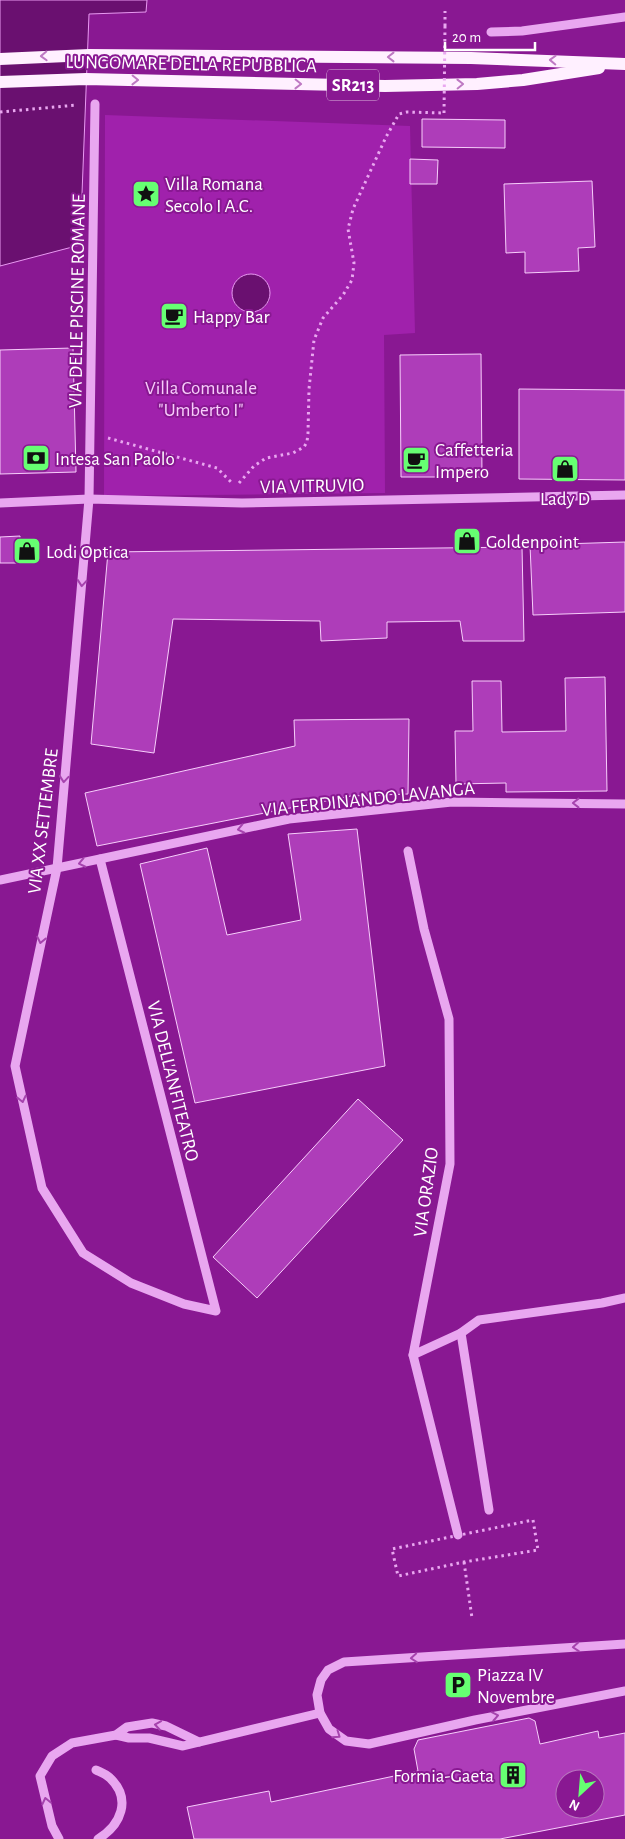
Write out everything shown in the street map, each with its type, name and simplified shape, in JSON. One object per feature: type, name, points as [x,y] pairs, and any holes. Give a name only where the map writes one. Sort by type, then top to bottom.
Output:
[{"type":"main road","name":"LUNGOMARE DELLA REPUBBLICA","points":[[0,59],[89,55],[471,58],[622,64]]},
{"type":"main road","name":"LUNGOMARE DELLA REPUBBLICA","points":[[0,82],[86,79],[376,86],[477,84],[523,80],[622,64]]},
{"type":"street","points":[[491,32],[522,31],[625,17]]},
{"type":"street","name":"VIA DELLE PISCINE ROMANE","points":[[89,499],[95,104]]},
{"type":"street","name":"VIA VITRUVIO","points":[[0,503],[89,499],[242,503],[625,495]]},
{"type":"street","name":"VIA XX SETTEMBRE","points":[[89,499],[56,868],[15,1066],[42,1188],[83,1253],[131,1283],[184,1304],[216,1311]]},
{"type":"street","name":"VIA FERDINANDO LAVANGA","points":[[0,880],[289,819],[452,802],[625,804]]},
{"type":"street","name":"VIA ORAZIO","points":[[408,851],[424,929],[448,1020],[449,1039],[450,1164],[413,1355],[458,1535]]},
{"type":"street","name":"VIA DELL'ANFITEATRO","points":[[100,859],[216,1311]]},
{"type":"street","points":[[413,1355],[461,1333],[479,1320],[602,1304],[625,1298]]},
{"type":"street","points":[[461,1333],[489,1510]]},
{"type":"street","points":[[625,1644],[344,1662],[328,1670],[321,1680],[317,1695],[320,1713],[329,1728],[346,1741],[369,1744],[475,1720],[625,1691]]},
{"type":"street","points":[[59,1839],[52,1826],[40,1776],[52,1756],[72,1743],[116,1735],[129,1738],[149,1738],[182,1746],[320,1713]]},
{"type":"street","points":[[116,1735],[127,1727],[152,1723],[166,1726],[199,1742]]},
{"type":"street","points":[[96,1770],[109,1777],[120,1791],[122,1806],[119,1819],[109,1832],[98,1839]]},
{"type":"path","points":[[90,433],[217,468],[236,486],[254,466],[266,458],[293,453],[304,447],[308,433],[308,389],[314,340],[323,318],[343,294],[352,280],[354,272],[348,229],[353,209],[386,137],[399,114],[407,112],[444,113],[445,11]]},
{"type":"path","points":[[0,112],[95,104]]},
{"type":"path","points":[[445,1538],[392,1548],[398,1576],[464,1562],[538,1550],[533,1520],[525,1521]]},
{"type":"path","points":[[464,1562],[472,1618]]},
{"type":"green space","name":"Villa Comunale \"Umberto I\"","points":[[105,115],[410,126],[415,333],[384,335],[385,493],[104,496]],"holes":[[[250,274],[256,275],[270,300],[264,308],[248,312],[236,305],[233,299],[233,292],[237,284],[245,277]]]},
{"type":"shaded area","points":[[0,0],[147,0],[146,12],[89,14],[80,245],[0,266]]},
{"type":"shaded area","points":[[251,274],[265,279],[270,293],[265,307],[251,312],[237,307],[232,293],[237,279]]},
{"type":"building","points":[[422,119],[505,120],[505,148],[422,147]]},
{"type":"building","points":[[410,159],[438,160],[437,184],[410,184]]},
{"type":"building","points":[[592,181],[595,247],[578,248],[579,271],[525,273],[525,252],[506,253],[504,184]]},
{"type":"building","points":[[73,348],[76,472],[0,474],[0,350]]},
{"type":"building","points":[[481,354],[482,477],[401,477],[400,355]]},
{"type":"building","points":[[519,389],[625,390],[625,480],[519,479]]},
{"type":"building","points":[[20,536],[20,563],[0,563],[0,537]]},
{"type":"building","points":[[625,542],[625,612],[533,615],[530,545]]},
{"type":"building","points":[[522,547],[524,641],[463,641],[460,621],[387,622],[387,638],[321,641],[320,621],[173,619],[154,753],[91,744],[108,552]]},
{"type":"building","points":[[605,677],[607,791],[506,792],[506,783],[456,784],[455,731],[473,731],[472,681],[501,681],[502,732],[566,731],[565,678]]},
{"type":"building","points":[[409,719],[408,794],[351,796],[97,846],[85,793],[295,746],[294,720]]},
{"type":"building","points":[[357,829],[385,1066],[195,1103],[140,864],[207,848],[227,935],[301,920],[288,834]]},
{"type":"building","points":[[358,1099],[403,1140],[257,1298],[213,1257]]},
{"type":"building","name":"Formia-Gaeta","points":[[529,1718],[535,1721],[540,1744],[598,1731],[599,1738],[625,1733],[625,1815],[605,1819],[605,1769],[555,1769],[555,1819],[604,1819],[500,1839],[194,1839],[187,1807],[269,1791],[271,1802],[418,1771],[414,1749],[418,1740]]},
{"type":"place","name":"Villa Romana Secolo I A.C.","points":[[146,194]]},
{"type":"place","name":"Happy Bar","points":[[174,316]]},
{"type":"place","name":"Intesa San Paolo","points":[[36,458]]},
{"type":"place","name":"Caffetteria Impero","points":[[416,460]]},
{"type":"place","name":"Lady D","points":[[565,469]]},
{"type":"place","name":"Goldenpoint","points":[[467,541]]},
{"type":"place","name":"Lodi Optica","points":[[27,551]]},
{"type":"place","name":"Piazza IV Novembre","points":[[458,1685]]},
{"type":"place","name":"Formia-Gaeta","points":[[513,1775]]}]
